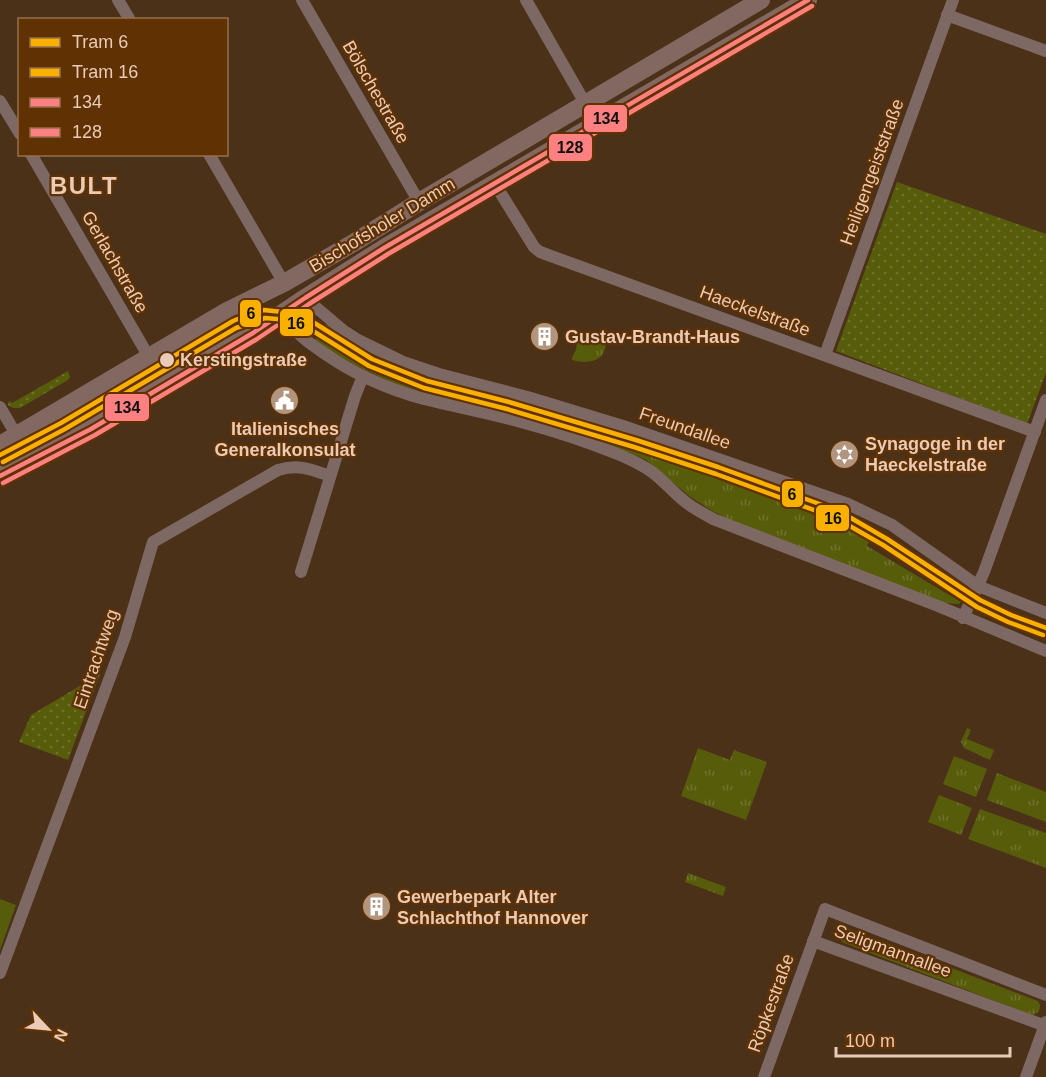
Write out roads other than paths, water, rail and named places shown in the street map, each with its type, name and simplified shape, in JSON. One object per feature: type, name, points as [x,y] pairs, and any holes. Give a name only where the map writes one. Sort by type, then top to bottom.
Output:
[{"type":"main road","name":"Bischofsholer Damm","points":[[0,445],[227,312],[284,283],[355,242],[761,0]]},
{"type":"main road","name":"Bischofsholer Damm","points":[[0,476],[91,429],[252,333],[384,248],[808,0]]},
{"type":"main road","points":[[284,283],[305,298]]},
{"type":"main road","points":[[284,283],[285,312]]},
{"type":"street","points":[[118,0],[129,18]]},
{"type":"street","name":"Bölschestraße","points":[[302,0],[419,202]]},
{"type":"street","points":[[526,0],[597,124]]},
{"type":"street","name":"Heiligengeiststraße","points":[[825,356],[953,0]]},
{"type":"street","points":[[947,15],[1046,51]]},
{"type":"street","points":[[0,100],[18,131]]},
{"type":"street","name":"Gerlachstraße","points":[[32,156],[149,357]]},
{"type":"street","points":[[210,156],[284,283]]},
{"type":"street","name":"Haeckelstraße","points":[[495,184],[534,247],[540,252],[1035,432]]},
{"type":"street","name":"Freundallee","points":[[305,298],[344,331],[403,362],[623,426],[848,504],[892,525],[978,586],[1046,613]]},
{"type":"street","points":[[285,312],[290,324],[306,342],[334,361],[363,376],[395,390],[529,424],[573,437],[620,455],[654,473],[695,510],[713,519],[938,606],[1046,651]]},
{"type":"street","points":[[301,572],[363,376]]},
{"type":"street","points":[[963,618],[978,586],[1046,400]]},
{"type":"street","points":[[0,407],[17,436]]},
{"type":"street","name":"Eintrachtweg","points":[[0,973],[125,637],[153,542],[278,470],[298,466],[330,477]]},
{"type":"street","name":"Seligmannallee","points":[[1046,995],[825,909],[813,941],[1046,1025]]},
{"type":"street","name":"Röpkestraße","points":[[764,1077],[813,941]]},
{"type":"street","points":[[1026,1077],[1046,1025]]},
{"type":"tram line","name":"6","points":[[0,455],[61,423],[233,321],[264,310],[291,313],[308,319],[372,359],[427,381],[509,402],[636,440],[825,506],[887,539],[980,600],[1046,628]]},
{"type":"tram line","name":"16","points":[[3,462],[65,429],[236,328],[265,318],[289,320],[305,326],[369,366],[424,388],[507,409],[634,447],[822,513],[883,545],[977,607],[1043,635]]},
{"type":"place","name":"Gustav-Brandt-Haus","points":[[544,337]]},
{"type":"place","name":"Kerstingstraße","points":[[167,360]]},
{"type":"place","name":"Italienisches Generalkonsulat","points":[[285,400]]},
{"type":"place","name":"Synagoge in der Haeckelstraße","points":[[844,454]]},
{"type":"place","name":"Gewerbepark Alter Schlachthof Hannover","points":[[376,907]]},
{"type":"district","name":"BULT","points":[[84,185]]}]
